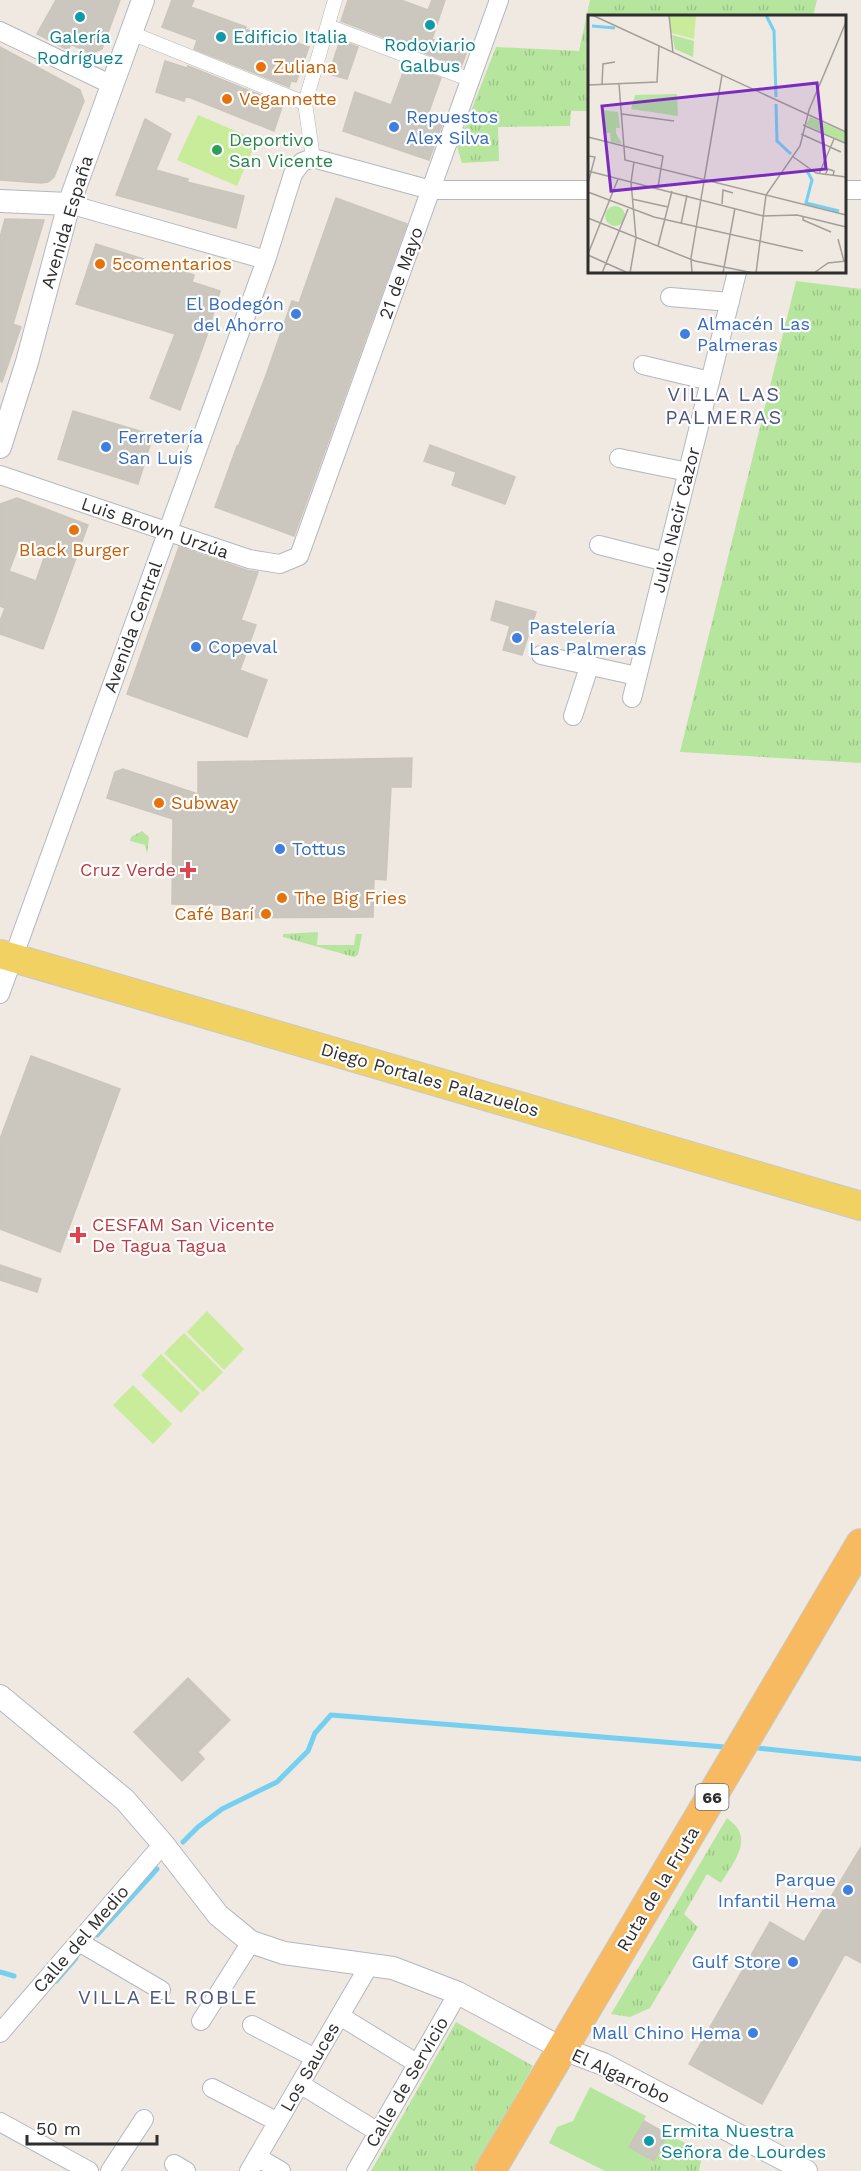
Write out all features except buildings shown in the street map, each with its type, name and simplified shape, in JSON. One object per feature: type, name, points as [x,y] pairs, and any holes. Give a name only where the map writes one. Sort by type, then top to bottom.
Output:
[{"type":"highway","name":"Ruta de la Fruta","points":[[490,2171],[861,1544]]},
{"type":"main road","name":"Diego Portales Palazuelos","points":[[7,956],[861,1206]]},
{"type":"street","name":"Avenida España","points":[[0,447],[27,362],[69,204],[144,0]]},
{"type":"street","points":[[334,0],[305,103],[313,158],[431,190],[588,190]]},
{"type":"street","name":"21 de Mayo","points":[[303,546],[499,0]]},
{"type":"street","points":[[328,26],[471,80]]},
{"type":"street","points":[[0,31],[112,85]]},
{"type":"street","points":[[131,33],[305,103]]},
{"type":"street","name":"Avenida Central","points":[[0,994],[7,956],[167,532],[266,260],[293,174],[302,162],[313,158]]},
{"type":"street","points":[[0,201],[69,204],[266,260]]},
{"type":"street","name":"Julio Nacir Cazor","points":[[632,698],[737,273]]},
{"type":"street","points":[[670,297],[729,302]]},
{"type":"street","points":[[643,365],[710,381]]},
{"type":"street","points":[[619,458],[688,471]]},
{"type":"street","name":"Luis Brown Urzúa","points":[[0,475],[249,559],[280,564],[299,556],[303,546]]},
{"type":"street","points":[[600,545],[666,562]]},
{"type":"street","points":[[541,655],[637,676]]},
{"type":"street","points":[[573,716],[590,664]]},
{"type":"street","points":[[0,1696],[125,1800],[163,1844],[218,1915],[250,1942],[201,2021]]},
{"type":"street","name":"Calle del Medio","points":[[0,2033],[163,1844]]},
{"type":"street","points":[[79,1942],[161,1990]]},
{"type":"street","name":"El Algarrobo","points":[[250,1942],[284,1953],[393,1968],[458,1993],[563,2049],[603,2064],[806,2171]]},
{"type":"street","name":"Los Sauces","points":[[253,2164],[370,1964]]},
{"type":"street","name":"Calle de Servicio","points":[[356,2171],[458,1993]]},
{"type":"street","points":[[340,2016],[418,2064]]},
{"type":"street","points":[[252,2025],[315,2058]]},
{"type":"street","points":[[300,2085],[378,2132]]},
{"type":"street","points":[[212,2088],[278,2122]]},
{"type":"street","points":[[110,2171],[144,2120]]},
{"type":"street","points":[[0,2122],[61,2164],[89,2171]]},
{"type":"street","points":[[253,2164],[281,2171]]},
{"type":"green space","points":[[590,0],[817,0],[813,15],[588,15],[588,111],[571,111],[570,126],[498,127],[499,161],[462,163],[457,147],[496,47],[579,51]]},
{"type":"green space","name":"Deportivo San Vicente","points":[[198,115],[257,140],[237,186],[177,160]]},
{"type":"green space","points":[[796,281],[861,289],[861,763],[680,752]]},
{"type":"green space","points":[[142,831],[149,837],[147,854],[145,845],[130,841],[131,837]]},
{"type":"green space","points":[[318,932],[317,945],[354,945],[356,934],[362,934],[358,955],[354,957],[283,937],[283,934]]},
{"type":"green space","points":[[207,1311],[244,1349],[224,1370],[187,1332]]},
{"type":"green space","points":[[184,1333],[223,1372],[203,1392],[164,1353]]},
{"type":"green space","points":[[161,1354],[200,1393],[181,1413],[141,1375]]},
{"type":"green space","points":[[133,1385],[172,1424],[153,1444],[113,1405]]},
{"type":"green space","points":[[727,1818],[741,1836],[740,1850],[721,1883],[707,1874],[684,1914],[698,1927],[650,2008],[630,2017],[611,2014]]},
{"type":"green space","points":[[456,2022],[533,2066],[473,2171],[371,2171]]},
{"type":"green space","points":[[590,2087],[646,2116],[630,2147],[654,2161],[649,2171],[605,2171],[549,2143],[557,2127],[573,2121]]},
{"type":"green space","points":[[667,2134],[691,2146],[701,2161],[699,2171],[649,2171]]},
{"type":"waterway","points":[[183,1842],[222,1809],[277,1782],[308,1751],[315,1733],[331,1715],[725,1747]]},
{"type":"waterway","points":[[758,1748],[861,1759]]},
{"type":"waterway","points":[[97,1935],[157,1869]]},
{"type":"waterway","points":[[56,1981],[76,1958]]},
{"type":"waterway","points":[[0,1972],[14,1976]]},
{"type":"place","name":"Galería Rodríguez","points":[[80,17]]},
{"type":"place","name":"Rodoviario Galbus","points":[[430,25]]},
{"type":"place","name":"Edificio Italia","points":[[221,37]]},
{"type":"place","name":"Zuliana","points":[[261,67]]},
{"type":"place","name":"Vegannette","points":[[227,99]]},
{"type":"place","name":"Repuestos Alex Silva","points":[[394,127]]},
{"type":"place","name":"Deportivo San Vicente","points":[[217,150]]},
{"type":"place","name":"5comentarios","points":[[100,264]]},
{"type":"place","name":"El Bodegón del Ahorro","points":[[296,314]]},
{"type":"place","name":"Almacén Las Palmeras","points":[[685,334]]},
{"type":"place","name":"Ferretería San Luis","points":[[106,447]]},
{"type":"place","name":"Black Burger","points":[[74,530]]},
{"type":"place","name":"Pastelería Las Palmeras","points":[[517,638]]},
{"type":"place","name":"Copeval","points":[[196,647]]},
{"type":"place","name":"Subway","points":[[159,803]]},
{"type":"place","name":"Tottus","points":[[280,849]]},
{"type":"place","name":"Cruz Verde","points":[[188,870]]},
{"type":"place","name":"The Big Fries","points":[[282,898]]},
{"type":"place","name":"Café Barí","points":[[266,914]]},
{"type":"place","name":"CESFAM San Vicente De Tagua Tagua","points":[[78,1235]]},
{"type":"place","name":"Parque Infantil Hema","points":[[848,1890]]},
{"type":"place","name":"Gulf Store","points":[[793,1962]]},
{"type":"place","name":"Mall Chino Hema","points":[[753,2033]]},
{"type":"place","name":"Ermita Nuestra Señora de Lourdes","points":[[649,2141]]},
{"type":"district","name":"VILLA LAS PALMERAS","points":[[724,406]]},
{"type":"district","name":"VILLA EL ROBLE","points":[[168,1997]]}]
